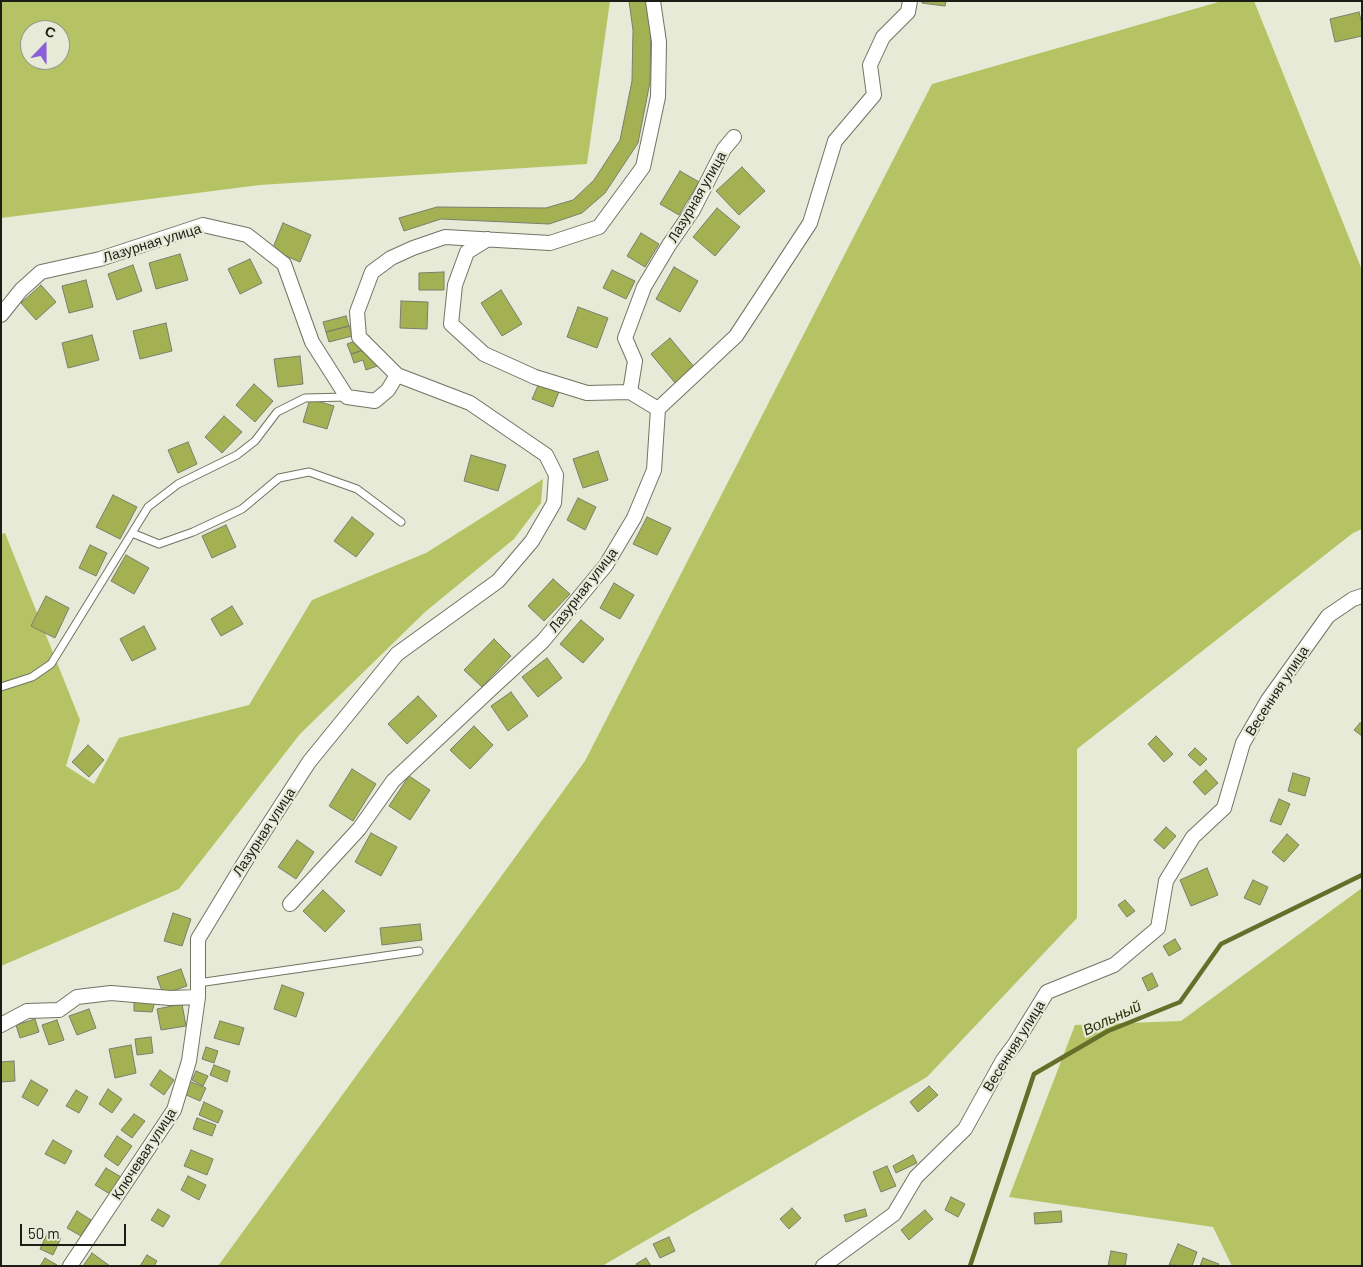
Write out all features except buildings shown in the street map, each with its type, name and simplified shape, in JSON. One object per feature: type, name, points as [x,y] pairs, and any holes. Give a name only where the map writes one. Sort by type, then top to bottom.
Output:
[{"type":"street","name":"Лазурная улица","points":[[198,997],[198,939],[309,762],[397,654],[498,581],[532,542],[554,503],[556,475],[546,454],[470,403],[397,375],[360,337],[357,312],[372,272],[391,258],[445,237],[550,243],[598,228],[643,167],[658,97],[659,42],[653,1]]},
{"type":"street","points":[[488,240],[467,252],[455,286],[451,324],[484,354],[535,377],[587,393],[630,392],[658,409],[736,336],[810,223],[835,141],[874,95],[870,65],[883,37],[908,12],[910,1]]},
{"type":"street","name":"Лазурная улица","points":[[630,392],[635,361],[625,338],[644,287],[692,210],[724,149],[734,137]]},
{"type":"street","name":"Лазурная улица","points":[[1,315],[20,290],[41,272],[100,259],[203,225],[247,235],[284,264],[312,342],[347,397]]},
{"type":"street","points":[[347,397],[375,402],[388,390],[397,375]]},
{"type":"street","name":"Лазурная улица","points":[[290,904],[359,829],[393,781],[543,641],[606,565],[634,518],[654,470],[658,409]]},
{"type":"street","name":"Весенняя улица","points":[[823,1266],[894,1214],[916,1177],[965,1129],[1003,1060],[1047,992],[1114,965],[1158,928],[1166,881],[1193,837],[1224,808],[1243,744],[1268,700],[1328,616],[1353,599],[1362,596]]},
{"type":"street","points":[[1,1025],[27,1011],[60,1010],[77,997],[111,993],[170,998],[198,997]]},
{"type":"street","name":"Ключевая улица","points":[[70,1266],[174,1110],[189,1061],[198,997]]},
{"type":"lane","points":[[1,687],[32,677],[51,664],[148,507],[178,484],[237,455],[254,441],[277,412],[306,398],[347,397]]},
{"type":"lane","points":[[132,533],[159,544],[192,532],[242,509],[279,478],[309,472],[357,489],[400,522]]},
{"type":"lane","points":[[198,983],[418,951]]},
{"type":"green space","points":[[1,1],[610,1],[587,164],[260,185],[1,218]]},
{"type":"green space","points":[[1222,1],[1254,1],[1362,270],[1362,529],[1353,533],[1077,749],[1077,918],[927,1077],[602,1266],[218,1266],[585,761],[932,84]]},
{"type":"green space","points":[[543,479],[541,503],[514,539],[425,612],[300,734],[179,889],[1,966],[1,534],[5,533],[80,720],[66,766],[94,784],[119,738],[249,705],[312,600],[426,553]]},
{"type":"green space","points":[[1362,888],[1362,1266],[1232,1266],[1213,1227],[1009,1197],[1075,1025],[1181,1021]]},
{"type":"waterway","name":"Вольный","points":[[970,1266],[1034,1074],[1108,1031],[1180,1002],[1221,944],[1362,875]]}]
